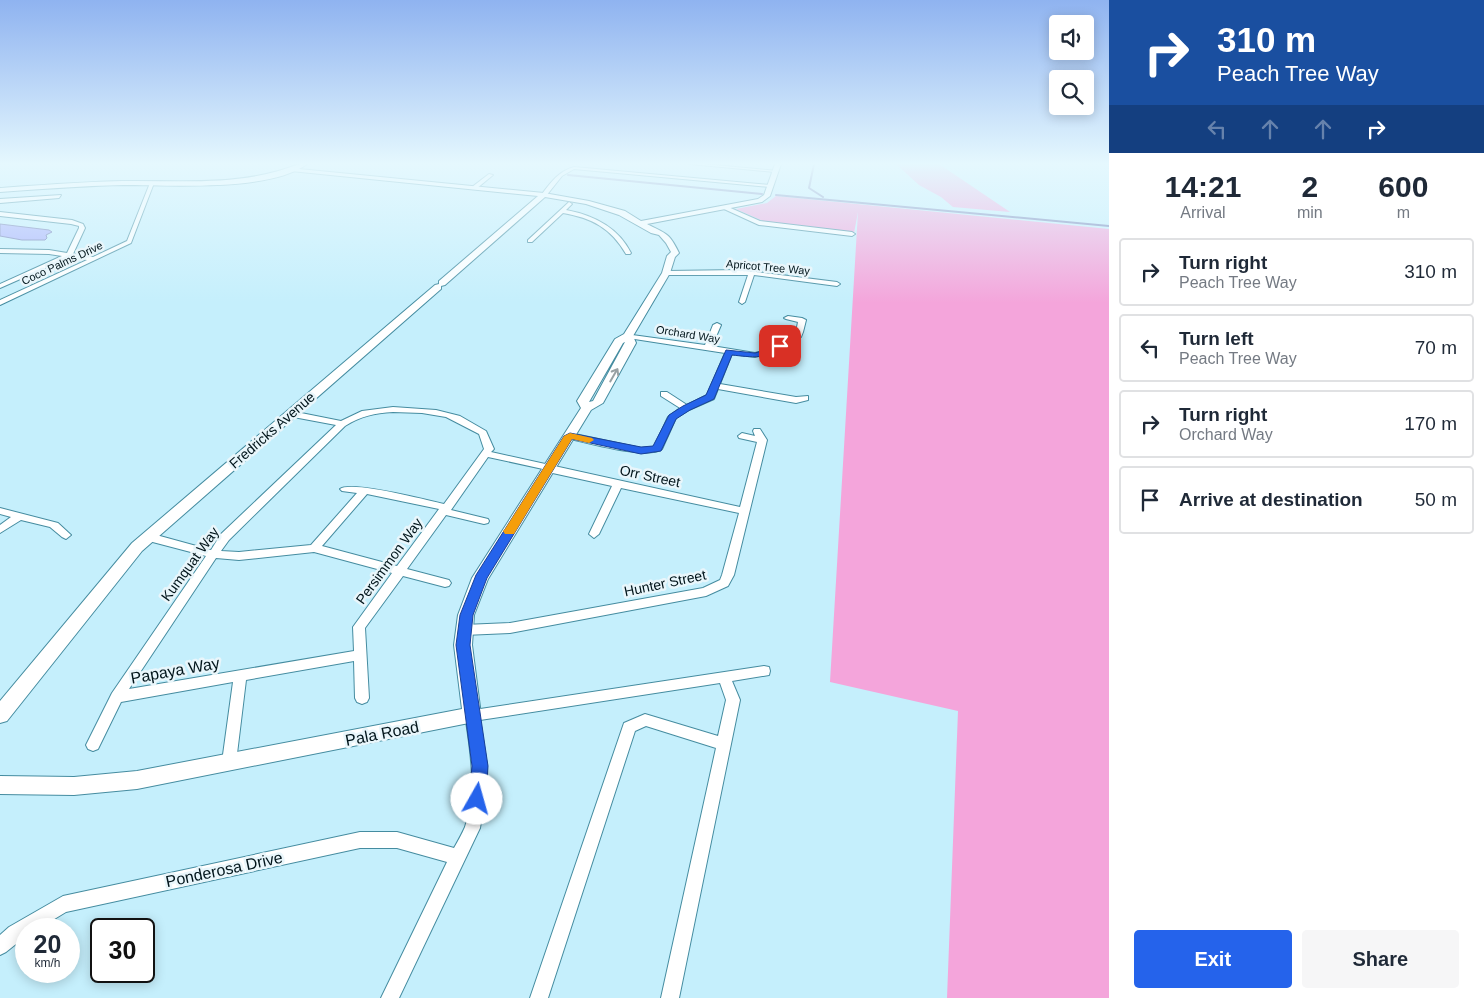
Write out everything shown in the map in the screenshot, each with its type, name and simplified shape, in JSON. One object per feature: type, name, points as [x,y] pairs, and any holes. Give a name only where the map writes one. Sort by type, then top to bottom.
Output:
[{"type":"street","name":"Coco Palms Drive","points":[[0,303],[129,242],[141,211]]},
{"type":"street","name":"Fredricks Avenue","points":[[0,715],[137,547],[526,211]]},
{"type":"street","points":[[530,241],[562,211],[586,218],[610,229],[625,243],[628,253]]},
{"type":"street","points":[[390,998],[472,828],[480,784],[480,766],[463,645],[466,615],[480,578],[587,408],[597,403],[614,375],[631,344],[628,336],[666,273],[671,256],[666,254],[654,231],[615,211]]},
{"type":"street","points":[[642,223],[712,211]]},
{"type":"street","points":[[732,211],[759,223],[852,234]]},
{"type":"street","points":[[0,214],[63,221],[81,225],[82,228],[69,255],[0,286]]},
{"type":"street","points":[[0,251],[48,252],[92,258]]},
{"type":"street","name":"Apricot Tree Way","points":[[666,273],[751,274],[837,284]]},
{"type":"street","points":[[742,302],[751,274]]},
{"type":"street","name":"Orchard Way","points":[[628,336],[755,355],[768,352],[792,340],[799,334],[802,320],[788,318]]},
{"type":"street","points":[[707,349],[717,325]]},
{"type":"street","points":[[570,436],[641,451],[657,449],[672,417],[710,397],[729,352]]},
{"type":"street","points":[[715,386],[796,400],[805,398]]},
{"type":"street","points":[[664,394],[686,408]]},
{"type":"street","name":"Kumquat Way","points":[[93,745],[117,698],[225,537],[342,424],[372,410],[419,410],[450,416],[483,432],[489,449],[485,454]]},
{"type":"street","points":[[291,414],[342,424]]},
{"type":"street","name":"Hunter Street","points":[[464,630],[510,628],[706,592],[724,583],[728,575],[745,511],[759,436],[742,436]]},
{"type":"street","name":"Orr Street","points":[[485,454],[745,511]]},
{"type":"street","name":"Persimmon Way","points":[[362,698],[359,627],[485,454]]},
{"type":"street","points":[[594,534],[618,484]]},
{"type":"street","points":[[345,489],[366,490],[484,521]]},
{"type":"street","points":[[314,548],[366,490]]},
{"type":"street","points":[[0,511],[54,525],[66,535]]},
{"type":"street","points":[[0,530],[19,516]]},
{"type":"street","points":[[148,537],[213,554],[239,556],[314,548],[445,583]]},
{"type":"street","name":"Papaya Way","points":[[117,698],[361,655]]},
{"type":"street","name":"Pala Road","points":[[0,785],[11,787],[88,785],[136,780],[472,715],[764,671]]},
{"type":"street","name":"Papaya Way","points":[[229,762],[240,676]]},
{"type":"street","points":[[670,998],[733,700],[724,677]]},
{"type":"street","points":[[539,998],[629,727],[644,720],[724,744]]},
{"type":"street","name":"Ponderosa Drive","points":[[0,946],[15,933],[63,904],[360,840],[397,840],[459,857]]},
{"type":"shaded area","points":[[740,211],[923,211],[1109,229],[1109,998],[947,998],[958,711],[830,682],[858,212],[854,233],[773,224]]},
{"type":"water","points":[[0,224],[49,230],[52,232],[46,235],[47,238],[45,240],[22,240],[0,236]]},
{"type":"waterway","points":[[943,211],[1109,226]]},
{"type":"slow traffic","points":[[509,531],[570,436],[589,440]]},
{"type":"route","points":[[477,799],[480,784],[480,766],[463,645],[466,615],[480,578],[549,467],[570,436],[641,451],[657,449],[672,417],[710,397],[729,352],[755,355],[768,352],[780,346]]}]
